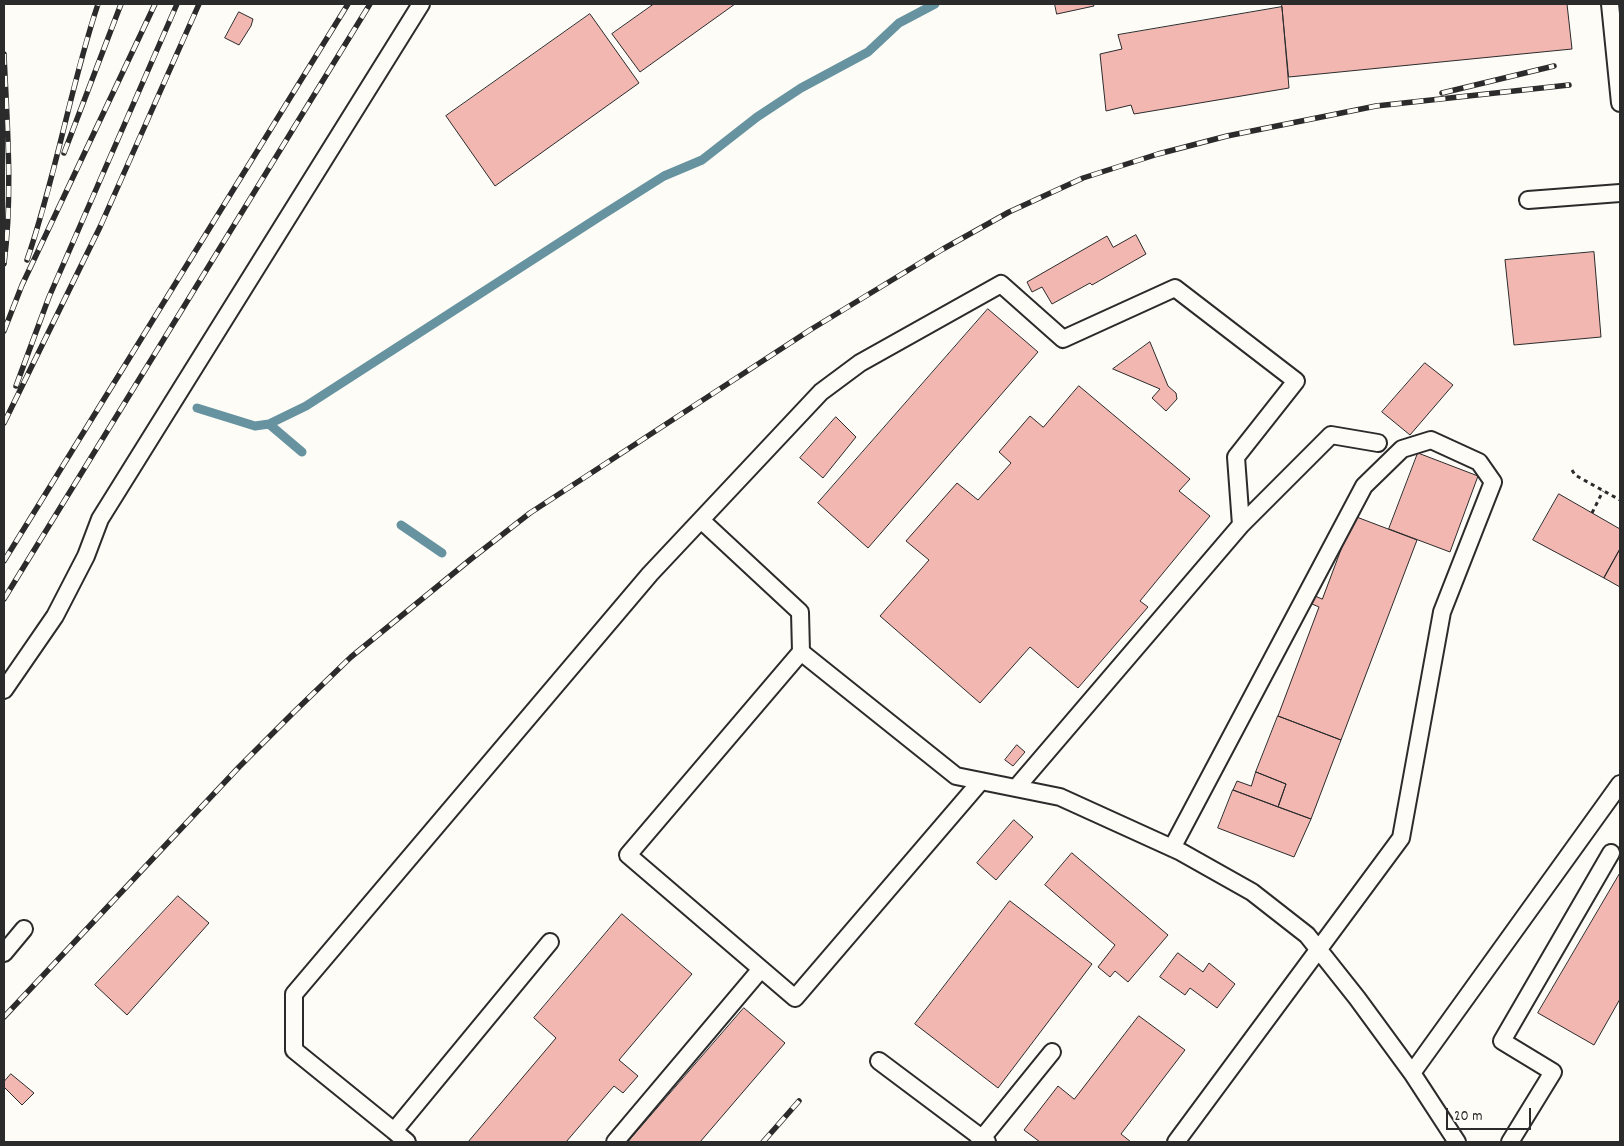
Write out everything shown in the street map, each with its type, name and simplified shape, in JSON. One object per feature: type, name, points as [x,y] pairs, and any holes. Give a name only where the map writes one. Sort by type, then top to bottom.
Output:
[{"type":"lane","points":[[4,690],[55,616],[86,556],[100,519],[421,4]]},
{"type":"lane","points":[[1610,4],[1620,103]]},
{"type":"lane","points":[[1528,200],[1620,193]]},
{"type":"lane","points":[[407,1142],[294,1050],[294,994],[650,574],[821,392],[860,363],[1001,284],[1062,339],[1175,288],[1296,381],[1236,458],[1241,525]]},
{"type":"lane","points":[[1016,788],[1241,525],[1331,435],[1378,443]]},
{"type":"lane","points":[[1172,848],[1364,486],[1402,449],[1431,440],[1479,462],[1493,482],[1442,612],[1401,838],[1176,1142]]},
{"type":"lane","points":[[701,520],[800,612],[801,652],[628,855],[795,998],[981,781]]},
{"type":"lane","points":[[801,652],[956,776],[1060,797],[1172,848],[1252,892],[1307,935],[1358,998],[1412,1073],[1457,1142]]},
{"type":"lane","points":[[1412,1073],[1620,784]]},
{"type":"lane","points":[[1510,1142],[1553,1072],[1502,1041],[1611,853]]},
{"type":"lane","points":[[4,952],[24,929]]},
{"type":"lane","points":[[394,1131],[550,942]]},
{"type":"lane","points":[[614,1142],[761,969]]},
{"type":"lane","points":[[879,1060],[983,1141],[1052,1052]]},
{"type":"path","points":[[1572,470],[1575,475],[1620,500]]},
{"type":"path","points":[[1592,513],[1603,491]]},
{"type":"building","points":[[654,4],[735,4],[640,72],[612,34]]},
{"type":"building","points":[[1055,4],[1093,4],[1094,6],[1057,14]]},
{"type":"building","points":[[1282,4],[1567,4],[1572,49],[1289,77]]},
{"type":"building","points":[[1282,7],[1289,88],[1134,114],[1131,105],[1106,111],[1100,54],[1122,49],[1118,35]]},
{"type":"building","points":[[239,12],[253,19],[251,26],[239,45],[225,38]]},
{"type":"building","points":[[590,14],[639,83],[495,186],[446,116]]},
{"type":"building","points":[[1136,235],[1146,254],[1092,285],[1090,283],[1052,304],[1042,287],[1032,292],[1027,282],[1107,236],[1113,247]]},
{"type":"building","points":[[1594,252],[1601,337],[1514,345],[1505,260]]},
{"type":"building","points":[[988,309],[1038,352],[868,548],[818,503]]},
{"type":"building","points":[[1150,342],[1168,386],[1176,393],[1177,399],[1166,411],[1152,398],[1160,389],[1113,369]]},
{"type":"building","points":[[1425,363],[1453,385],[1410,435],[1382,412]]},
{"type":"building","points":[[1079,386],[1190,479],[1179,491],[1210,516],[1140,601],[1148,607],[1078,688],[1030,647],[980,703],[880,616],[929,560],[906,541],[957,483],[978,500],[1011,463],[999,452],[1030,416],[1043,427]]},
{"type":"building","points":[[836,417],[856,437],[823,478],[800,458]]},
{"type":"building","points":[[1418,453],[1478,476],[1450,552],[1389,529]]},
{"type":"building","points":[[1559,494],[1620,529],[1620,549],[1604,578],[1533,540]]},
{"type":"building","points":[[1354,516],[1417,540],[1341,740],[1278,716],[1319,607],[1312,604],[1315,596],[1322,599]]},
{"type":"building","points":[[1620,549],[1620,587],[1604,578]]},
{"type":"building","points":[[1278,716],[1341,740],[1311,819],[1278,807],[1286,784],[1256,772]]},
{"type":"building","points":[[1017,745],[1025,752],[1013,766],[1005,760]]},
{"type":"building","points":[[1256,772],[1286,784],[1278,807],[1233,790],[1237,781],[1251,786]]},
{"type":"building","points":[[1233,790],[1311,819],[1294,857],[1218,828]]},
{"type":"building","points":[[1014,820],[1033,837],[996,880],[977,863]]},
{"type":"building","points":[[1072,853],[1168,935],[1128,982],[1115,971],[1110,977],[1098,967],[1115,945],[1045,885]]},
{"type":"building","points":[[1620,873],[1620,999],[1594,1045],[1538,1013]]},
{"type":"building","points":[[178,896],[209,923],[127,1015],[95,985]]},
{"type":"building","points":[[1010,901],[1092,964],[998,1088],[915,1024]]},
{"type":"building","points":[[622,914],[692,974],[619,1060],[638,1076],[623,1093],[614,1086],[566,1142],[468,1142],[556,1038],[534,1018]]},
{"type":"building","points":[[1178,953],[1203,972],[1209,963],[1235,984],[1217,1008],[1190,988],[1185,995],[1160,977]]},
{"type":"building","points":[[744,1008],[785,1043],[700,1142],[628,1142]]},
{"type":"building","points":[[1139,1016],[1185,1050],[1121,1134],[1131,1142],[1040,1142],[1024,1130],[1058,1086],[1074,1099]]},
{"type":"building","points":[[11,1074],[34,1093],[22,1105],[4,1087],[4,1082]]},
{"type":"waterway","points":[[197,408],[255,426],[269,424],[306,406],[664,176],[702,160],[757,117],[801,88],[868,52],[899,23],[935,4]]},
{"type":"waterway","points":[[269,424],[302,452]]},
{"type":"waterway","points":[[401,525],[442,553]]},
{"type":"railway","points":[[27,260],[98,4]]},
{"type":"railway","points":[[64,153],[121,4]]},
{"type":"railway","points":[[4,331],[22,285],[155,4]]},
{"type":"railway","points":[[16,386],[49,297],[177,4]]},
{"type":"railway","points":[[4,423],[100,227],[199,4]]},
{"type":"railway","points":[[4,561],[348,4]]},
{"type":"railway","points":[[4,599],[370,4]]},
{"type":"railway","points":[[4,54],[9,185],[4,264]]},
{"type":"railway","points":[[1442,93],[1554,66]]},
{"type":"railway","points":[[4,1017],[239,767],[351,657],[530,513],[810,330],[943,249],[1009,212],[1083,178],[1158,154],[1227,136],[1376,106],[1569,85]]},
{"type":"railway","points":[[763,1142],[799,1101]]}]
